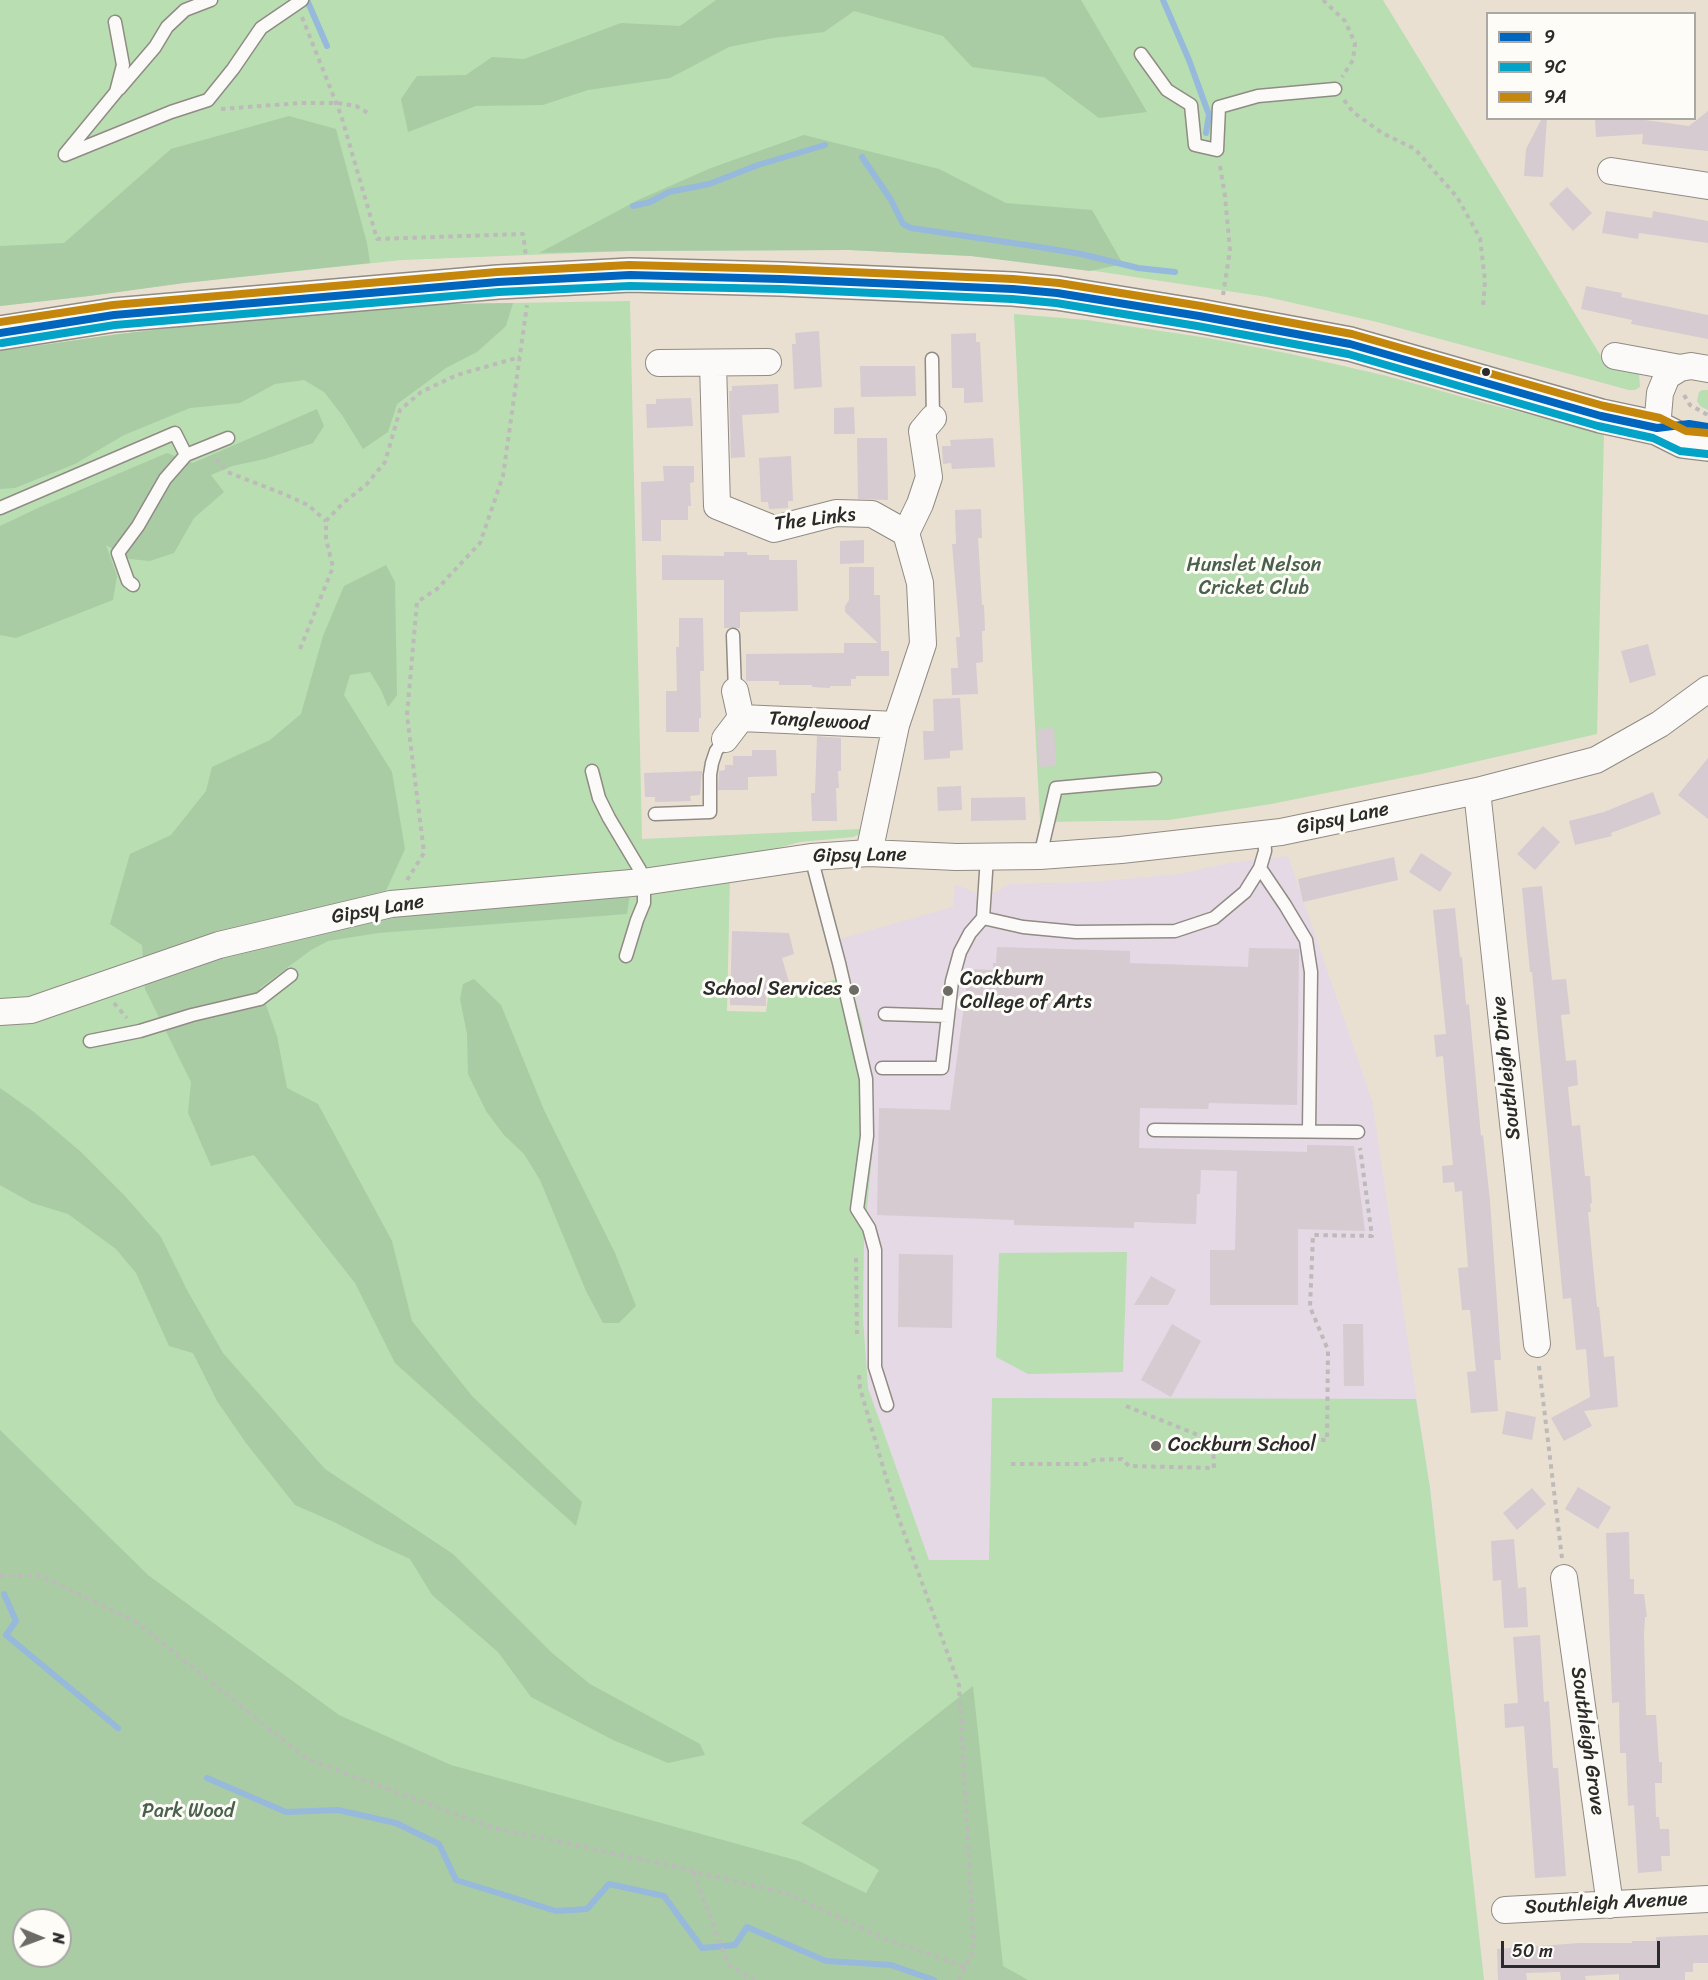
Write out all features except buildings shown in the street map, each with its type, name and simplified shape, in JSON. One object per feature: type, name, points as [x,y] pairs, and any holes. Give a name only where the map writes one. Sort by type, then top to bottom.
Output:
[{"type":"street","points":[[1611,171],[1708,186]]},
{"type":"street","points":[[0,333],[114,315],[530,280],[630,275],[1013,289],[1057,293],[1350,344],[1601,416],[1657,428],[1683,441],[1708,444]]},
{"type":"street","points":[[1615,356],[1680,368],[1691,366],[1708,369]]},
{"type":"street","points":[[659,363],[768,362]]},
{"type":"street","name":"The Links","points":[[713,363],[717,506],[774,529],[836,513],[872,514],[906,533]]},
{"type":"street","points":[[1657,428],[1660,393],[1667,376],[1680,368]]},
{"type":"street","points":[[1657,428],[1689,424],[1708,427]]},
{"type":"street","points":[[869,853],[896,725],[923,644],[920,583],[906,533],[920,504],[929,477],[920,426]]},
{"type":"street","name":"Gipsy Lane","points":[[0,1012],[31,1010],[219,945],[392,904],[640,882],[810,857],[869,853],[987,857],[1040,856],[1121,850],[1264,834],[1477,791],[1596,760],[1660,724],[1708,689]]},
{"type":"street","name":"Tanglewood","points":[[725,739],[741,718],[735,691]]},
{"type":"street","name":"Tanglewood","points":[[741,718],[896,725]]},
{"type":"street","name":"Southleigh Drive","points":[[1477,791],[1536,1344]]},
{"type":"street","name":"Southleigh Grove","points":[[1564,1578],[1610,1905]]},
{"type":"street","name":"Southleigh Avenue","points":[[1505,1910],[1708,1899]]},
{"type":"lane","points":[[211,0],[185,10],[167,27],[155,47],[65,155],[208,100],[261,28],[299,1]]},
{"type":"lane","points":[[115,22],[123,65],[116,92]]},
{"type":"lane","points":[[1141,54],[1167,90],[1191,105],[1195,145],[1217,150],[1219,107],[1257,96],[1335,89]]},
{"type":"lane","points":[[920,426],[932,359]]},
{"type":"lane","points":[[0,508],[175,433],[186,455]]},
{"type":"lane","points":[[133,585],[128,581],[118,554],[138,526],[165,479],[186,455],[228,438]]},
{"type":"lane","points":[[733,635],[735,691]]},
{"type":"lane","points":[[655,814],[710,812],[712,763],[716,751],[725,739]]},
{"type":"lane","points":[[592,771],[599,798],[640,870],[640,882],[644,890],[644,903],[626,956]]},
{"type":"lane","points":[[1040,856],[1056,788],[1155,779]]},
{"type":"lane","points":[[983,918],[1023,927],[1077,932],[1174,931],[1214,918],[1245,892],[1260,868],[1265,851],[1264,834]]},
{"type":"lane","points":[[810,857],[839,963],[866,1079],[867,1136],[857,1209],[868,1228],[875,1250],[875,1367],[887,1405]]},
{"type":"lane","points":[[882,1068],[942,1068],[952,981],[960,952],[970,933],[983,918],[987,857]]},
{"type":"lane","points":[[1260,868],[1306,940],[1311,972],[1309,1131]]},
{"type":"lane","points":[[90,1041],[140,1031],[192,1015],[260,999],[291,975]]},
{"type":"lane","points":[[885,1014],[948,1016]]},
{"type":"lane","points":[[1154,1130],[1358,1132]]},
{"type":"path","points":[[1323,0],[1345,21],[1355,43],[1353,60],[1335,89],[1353,112],[1382,133],[1415,149],[1457,197],[1480,238],[1485,281],[1483,307]]},
{"type":"path","points":[[299,1],[337,104],[377,239],[524,234],[530,280],[503,476],[480,543],[437,588],[417,602],[407,715],[424,853],[392,904]]},
{"type":"path","points":[[185,107],[211,109],[300,103],[337,104],[356,106],[370,114]]},
{"type":"path","points":[[1217,150],[1226,196],[1230,250],[1219,320]]},
{"type":"path","points":[[300,650],[333,567],[326,538],[326,521],[343,503],[366,485],[386,462],[400,410],[421,392],[458,375],[520,357]]},
{"type":"path","points":[[207,446],[227,472],[308,505],[326,521]]},
{"type":"path","points":[[98,987],[140,1031]]},
{"type":"path","points":[[1126,1406],[1213,1441],[1327,1440],[1328,1350],[1310,1307],[1313,1235],[1372,1236],[1358,1132]]},
{"type":"path","points":[[856,1256],[857,1335]]},
{"type":"path","points":[[1536,1344],[1564,1578]]},
{"type":"path","points":[[859,1367],[860,1388],[895,1508],[959,1685],[974,1949],[959,1980]]},
{"type":"path","points":[[1011,1464],[1086,1464],[1094,1460],[1122,1459],[1129,1466],[1214,1468],[1213,1441]]},
{"type":"path","points":[[0,1576],[40,1576],[136,1622],[307,1759],[493,1827],[791,1895],[881,1937],[966,1967]]},
{"type":"path","points":[[692,1871],[728,1965],[754,1980]]},
{"type":"shaded area","name":"Cockburn School","points":[[1288,856],[1372,1101],[1430,1488],[1484,1980],[1028,1980],[973,1686],[868,1388],[863,1318],[864,1240],[873,1146],[871,1076],[862,1023],[840,939],[953,907],[955,884],[976,893],[995,893],[1009,884],[1091,882],[1179,874],[1229,863]]},
{"type":"green space","points":[[0,0],[1383,0],[1602,358],[1631,364],[1639,372],[1640,387],[1629,390],[1377,322],[1267,297],[1062,266],[971,256],[849,250],[628,251],[402,260],[184,283],[0,306]]},
{"type":"green space","points":[[716,0],[1081,0],[1147,112],[1099,118],[1044,77],[972,67],[943,36],[854,11],[824,32],[773,38],[729,47],[670,78],[588,90],[543,105],[476,106],[408,132],[401,99],[417,76],[466,75],[492,57],[524,59],[621,23],[680,26]]},
{"type":"green space","points":[[289,116],[336,129],[367,243],[370,263],[0,306],[0,246],[64,243],[171,149]]},
{"type":"green space","points":[[804,135],[939,169],[1006,203],[1092,210],[1123,264],[1090,271],[971,256],[849,250],[539,253],[638,200],[711,168]]},
{"type":"green space","points":[[630,301],[642,839],[861,829],[858,835],[853,837],[800,842],[767,851],[643,875],[730,877],[727,1011],[766,1012],[768,997],[849,976],[862,1023],[871,1076],[873,1146],[864,1240],[863,1318],[868,1388],[929,1560],[989,1560],[992,1398],[1416,1399],[1430,1488],[1484,1980],[0,1980],[0,351],[119,334],[300,313],[450,304]]},
{"type":"green space","points":[[513,303],[506,326],[477,352],[446,368],[397,404],[388,432],[363,449],[342,415],[324,392],[304,380],[275,384],[240,403],[190,408],[124,435],[75,464],[15,488],[0,489],[0,351],[119,334],[300,313],[450,304]]},
{"type":"green space","name":"Hunslet Nelson Cricket Club","points":[[1014,314],[1087,320],[1208,338],[1291,354],[1387,376],[1604,433],[1597,734],[1426,773],[1271,804],[1169,820],[1040,822]]},
{"type":"green space","points":[[1708,390],[1708,410],[1700,406],[1697,401],[1699,392]]},
{"type":"green space","points":[[317,409],[324,426],[313,443],[265,459],[232,466],[211,475],[224,492],[194,518],[174,553],[150,561],[130,559],[106,545],[117,576],[113,600],[16,638],[0,635],[0,526],[167,453],[193,463]]},
{"type":"green space","points":[[386,565],[395,582],[397,695],[388,707],[370,672],[350,675],[344,695],[392,772],[405,849],[385,893],[630,894],[627,914],[378,933],[328,941],[311,950],[260,988],[277,1036],[287,1088],[318,1104],[392,1241],[412,1321],[472,1396],[582,1502],[576,1526],[395,1363],[355,1283],[254,1155],[211,1166],[188,1113],[191,1082],[145,989],[142,945],[110,924],[130,854],[171,835],[206,791],[212,767],[270,740],[301,714],[323,636],[344,586]]},
{"type":"green space","points":[[474,979],[501,1005],[544,1110],[615,1253],[636,1306],[619,1323],[603,1323],[586,1291],[540,1180],[524,1154],[504,1135],[486,1111],[468,1074],[467,1034],[460,999],[463,984]]},
{"type":"green space","points":[[0,1088],[34,1112],[81,1152],[161,1237],[187,1290],[223,1353],[325,1469],[453,1554],[552,1653],[590,1684],[700,1744],[705,1755],[668,1763],[613,1740],[531,1697],[498,1652],[432,1595],[410,1559],[295,1505],[246,1443],[217,1401],[193,1353],[169,1346],[136,1273],[116,1249],[68,1214],[32,1203],[0,1185]]},
{"type":"green space","points":[[1127,1252],[1123,1372],[1028,1374],[996,1357],[999,1253]]},
{"type":"green space","name":"Park Wood","points":[[0,1430],[148,1575],[339,1715],[451,1765],[799,1861],[866,1893],[879,1870],[801,1823],[973,1686],[1003,1966],[1028,1980],[0,1980]]},
{"type":"waterway","points":[[307,0],[327,46]]},
{"type":"waterway","points":[[1163,0],[1189,60],[1209,115],[1206,133]]},
{"type":"waterway","points":[[633,206],[650,202],[669,192],[709,184],[758,165],[825,145]]},
{"type":"waterway","points":[[862,157],[891,200],[903,224],[911,228],[1033,246],[1081,254],[1138,268],[1175,272]]},
{"type":"waterway","points":[[4,1594],[16,1621],[6,1635],[118,1728]]},
{"type":"waterway","points":[[207,1778],[286,1812],[338,1810],[396,1823],[439,1844],[456,1880],[556,1911],[587,1909],[609,1884],[664,1896],[702,1948],[735,1945],[747,1927],[826,1961],[891,1965],[934,1980]]},
{"type":"transit line","name":"9A","points":[[0,322],[113,305],[497,272],[629,265],[1013,279],[1059,283],[1201,306],[1352,334],[1604,406],[1660,418],[1686,431],[1708,433]]},
{"type":"transit line","name":"9","points":[[0,333],[114,315],[498,282],[630,275],[1013,289],[1057,293],[1199,316],[1350,344],[1601,416],[1657,428],[1689,424],[1708,427]]},
{"type":"transit line","name":"9C","points":[[2,343],[115,325],[499,292],[630,286],[781,289],[1012,299],[1056,303],[1197,326],[1348,354],[1598,426],[1653,438],[1680,451],[1707,454]]},
{"type":"place","name":"School Services","points":[[854,990]]},
{"type":"place","name":"Cockburn College of Arts","points":[[948,991]]},
{"type":"place","name":"Cockburn School","points":[[1156,1446]]}]
